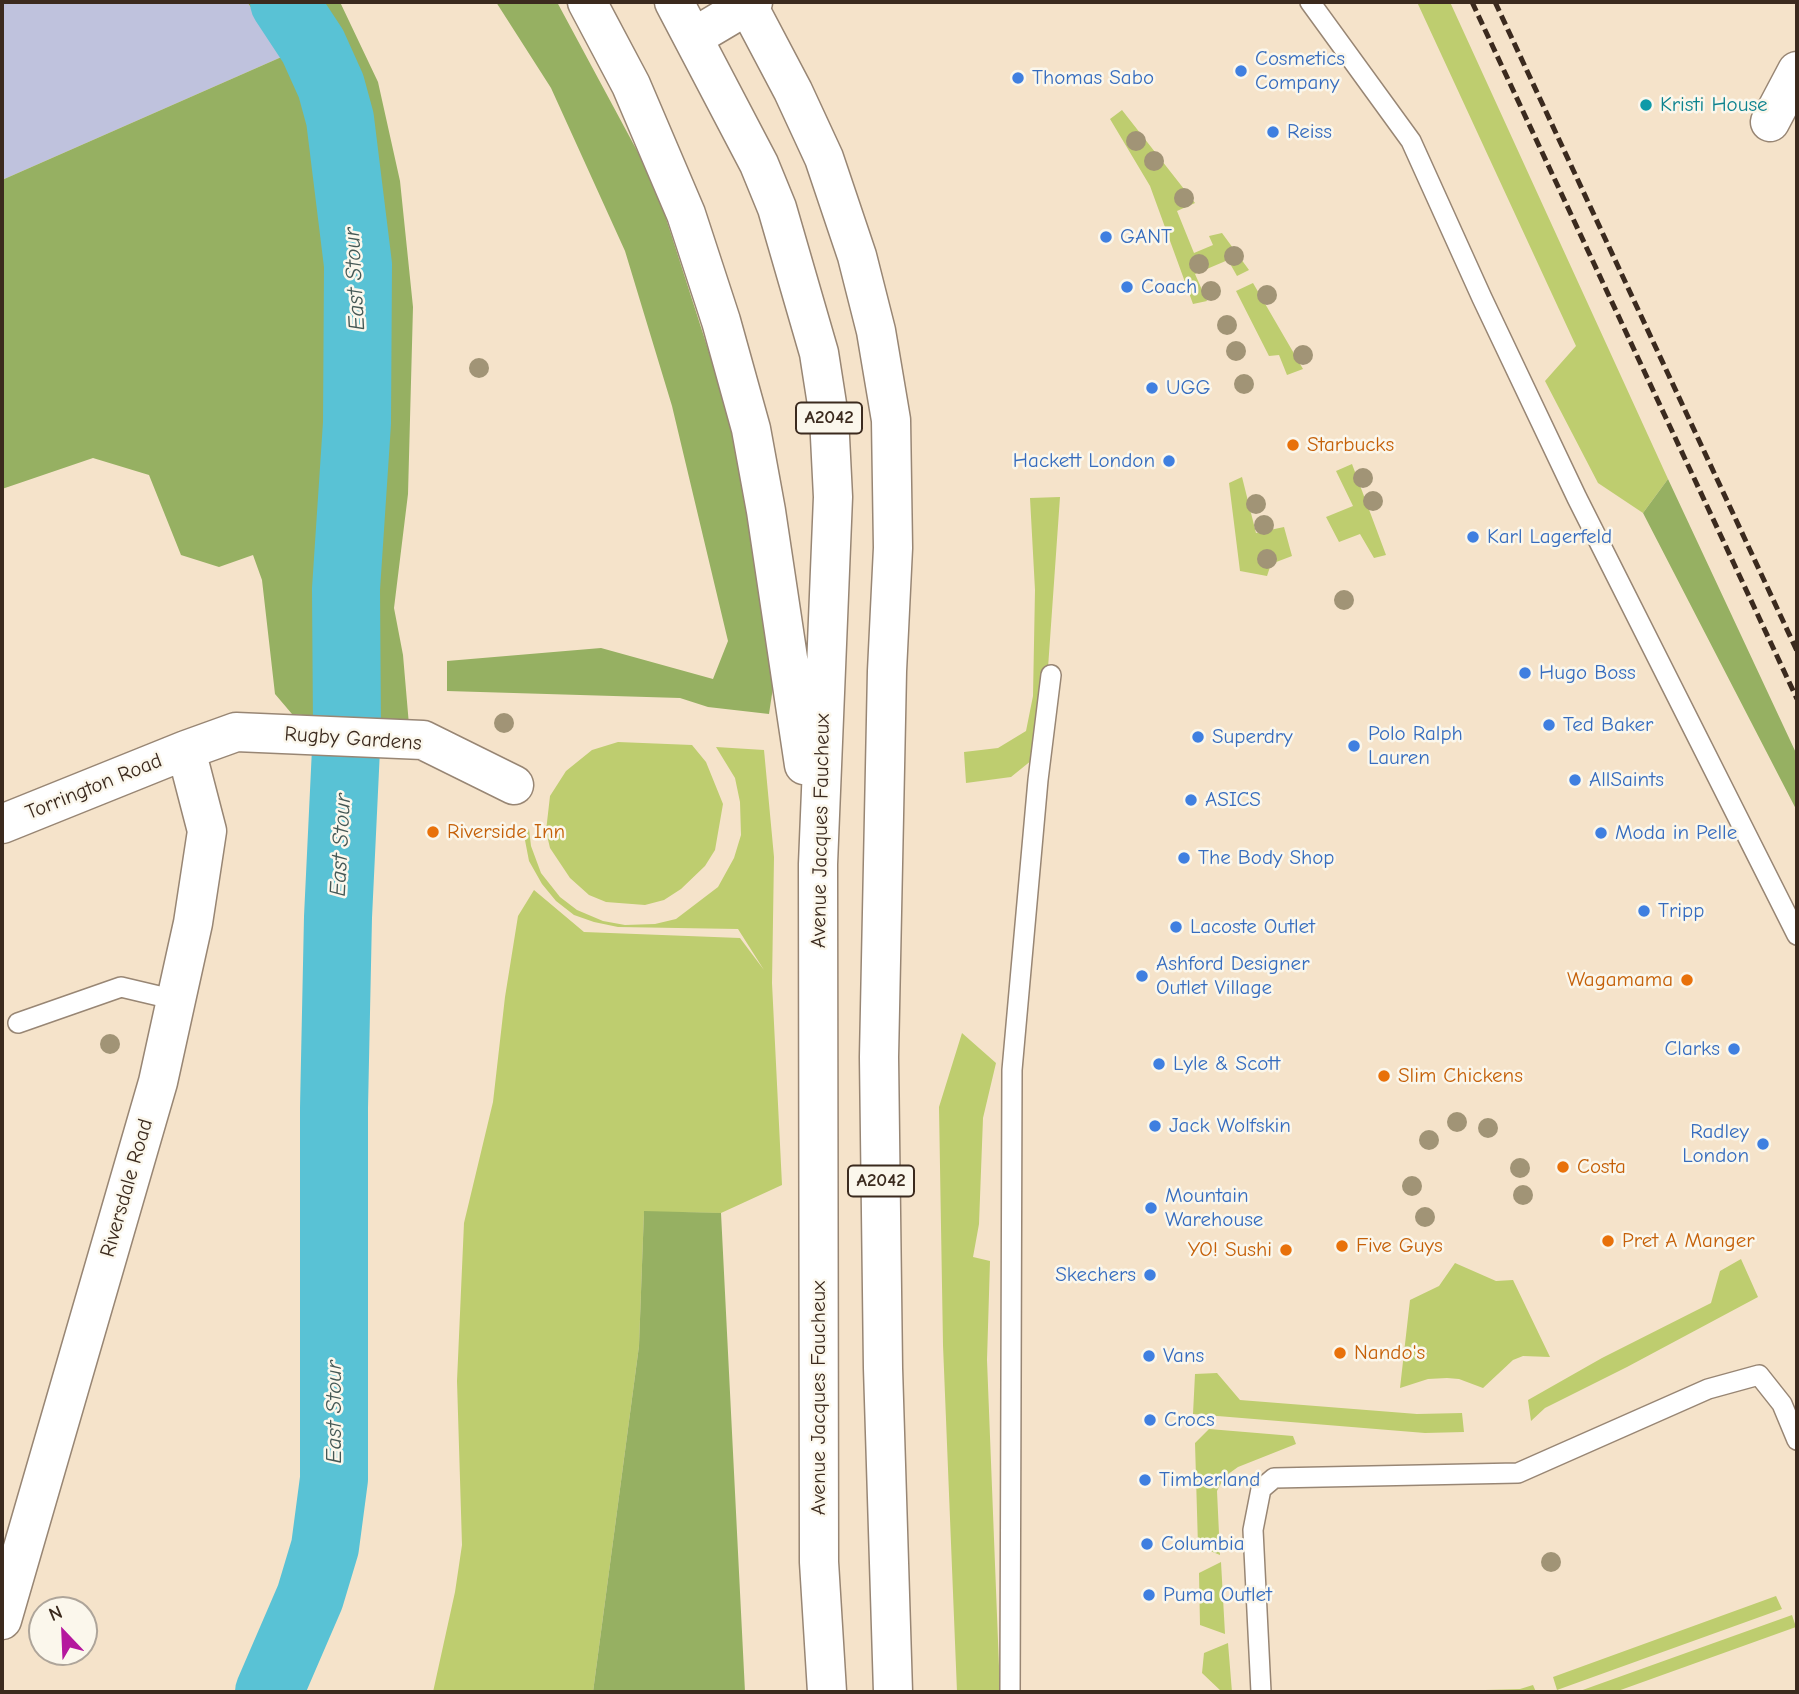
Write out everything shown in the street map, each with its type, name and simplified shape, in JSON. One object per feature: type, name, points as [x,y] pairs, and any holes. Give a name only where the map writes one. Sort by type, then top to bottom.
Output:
[{"type":"main road","points":[[587,2],[631,85],[686,214],[721,321],[751,429],[785,632],[818,864]]},
{"type":"main road","name":"Avenue Jacques Faucheux","points":[[674,2],[759,164],[777,208],[819,353],[829,417],[833,497],[818,864],[819,1562],[827,1692]]},
{"type":"main road","points":[[694,37],[756,3]]},
{"type":"main road","name":"A2042","points":[[756,3],[824,158],[857,256],[876,331],[891,420],[893,548],[887,671],[879,1057],[883,1368],[893,1692]]},
{"type":"main road","points":[[1770,122],[1797,71]]},
{"type":"main road","name":"Rugby Gardens","points":[[186,750],[236,732],[423,740],[514,785]]},
{"type":"main road","name":"Torrington Road","points":[[2,824],[186,750]]},
{"type":"main road","name":"Riversdale Road","points":[[2,1620],[158,1082],[193,923],[207,831],[186,750]]},
{"type":"lane","points":[[1310,2],[1412,141],[1482,298],[1577,498],[1797,935]]},
{"type":"lane","points":[[1010,1692],[1012,1070],[1038,780],[1051,676]]},
{"type":"lane","points":[[18,1023],[121,987],[176,1000]]},
{"type":"lane","points":[[1261,1692],[1253,1530],[1261,1489],[1275,1478],[1518,1474],[1708,1389],[1759,1374],[1782,1404],[1797,1440]]},
{"type":"shaded area","points":[[2,2],[247,2],[286,55],[2,180]]},
{"type":"green space","points":[[247,2],[340,2],[378,82],[400,181],[413,307],[408,494],[394,608],[403,655],[409,725],[292,714],[275,694],[262,580],[253,555],[219,567],[181,555],[149,475],[93,458],[2,489],[2,180],[286,55]]},
{"type":"green space","points":[[496,2],[557,2],[655,184],[750,480],[775,674],[769,714],[708,707],[680,698],[447,691],[447,661],[601,648],[713,679],[728,641],[672,406],[625,251],[551,88]]},
{"type":"green space","points":[[1417,2],[1450,2],[1668,479],[1643,513],[1598,483],[1545,381],[1576,346]]},
{"type":"green space","points":[[1122,110],[1195,203],[1177,211],[1194,253],[1213,245],[1209,236],[1222,233],[1249,270],[1237,276],[1228,260],[1195,274],[1207,301],[1193,304],[1150,186],[1110,119]]},
{"type":"green space","points":[[1253,283],[1303,369],[1287,375],[1279,355],[1269,356],[1236,291]]},
{"type":"green space","points":[[1352,464],[1386,555],[1374,558],[1360,534],[1339,542],[1326,517],[1353,506],[1336,471]]},
{"type":"green space","points":[[1242,477],[1256,533],[1284,527],[1292,556],[1271,564],[1267,576],[1240,571],[1229,483]]},
{"type":"green space","points":[[1668,479],[1797,755],[1797,811],[1643,513]]},
{"type":"green space","points":[[1060,497],[1043,739],[1032,760],[1011,777],[966,783],[964,752],[998,748],[1026,731],[1033,696],[1035,590],[1030,498]]},
{"type":"green space","points":[[618,742],[692,745],[706,762],[723,804],[715,850],[705,866],[681,889],[664,900],[645,905],[606,902],[589,895],[570,878],[550,848],[546,831],[550,796],[566,771],[592,750]]},
{"type":"green space","points":[[716,747],[764,750],[774,857],[772,983],[782,1185],[721,1213],[644,1212],[639,1346],[593,1692],[433,1692],[455,1592],[462,1545],[457,1381],[464,1223],[493,1102],[518,916],[534,890],[584,932],[740,938],[764,970],[738,929],[618,927],[574,915],[556,901],[542,884],[529,861],[524,835],[529,829],[531,846],[541,873],[560,897],[577,910],[603,921],[625,925],[655,924],[676,919],[718,887],[734,858],[741,835],[740,802],[735,778]]},
{"type":"green space","points":[[962,1033],[996,1063],[983,1118],[979,1224],[973,1257],[990,1261],[987,1360],[1000,1692],[957,1692],[943,1345],[939,1107]]},
{"type":"green space","points":[[644,1211],[721,1213],[745,1692],[593,1692],[639,1346]]},
{"type":"green space","points":[[1741,1259],[1758,1297],[1545,1408],[1531,1421],[1528,1400],[1602,1358],[1711,1303],[1720,1271]]},
{"type":"green space","points":[[1455,1263],[1496,1281],[1513,1280],[1550,1357],[1523,1356],[1513,1360],[1483,1388],[1459,1379],[1447,1378],[1428,1379],[1400,1388],[1410,1300],[1439,1286]]},
{"type":"green space","points":[[1217,1373],[1240,1400],[1417,1414],[1462,1413],[1464,1432],[1425,1433],[1193,1414],[1195,1374]]},
{"type":"green space","points":[[1209,1429],[1293,1436],[1296,1444],[1238,1467],[1224,1477],[1217,1491],[1220,1555],[1198,1546],[1195,1443]]},
{"type":"green space","points":[[1221,1562],[1225,1634],[1200,1625],[1199,1573]]},
{"type":"green space","points":[[1776,1596],[1782,1609],[1557,1690],[1553,1677]]},
{"type":"green space","points":[[1792,1615],[1796,1627],[1615,1692],[1577,1692]]},
{"type":"green space","points":[[1228,1643],[1232,1692],[1222,1692],[1202,1673],[1204,1653]]},
{"type":"green space","points":[[1533,1685],[1536,1692],[1416,1692],[1520,1689]]},
{"type":"waterway","name":"East Stour","points":[[269,1692],[310,1597],[325,1547],[334,1479],[334,1108],[338,917],[347,728],[346,589],[357,423],[358,265],[340,119],[331,86],[313,46],[284,2]]},
{"type":"railway","points":[[1472,2],[1797,699]]},
{"type":"railway","points":[[1495,2],[1797,651]]},
{"type":"place","name":"Cosmetics Company","points":[[1241,71]]},
{"type":"place","name":"Thomas Sabo","points":[[1018,78]]},
{"type":"place","name":"Kristi House","points":[[1646,105]]},
{"type":"place","name":"Reiss","points":[[1273,132]]},
{"type":"place","name":"GANT","points":[[1106,237]]},
{"type":"place","name":"Coach","points":[[1127,287]]},
{"type":"place","name":"UGG","points":[[1152,388]]},
{"type":"place","name":"Starbucks","points":[[1293,445]]},
{"type":"place","name":"Hackett London","points":[[1169,461]]},
{"type":"place","name":"Karl Lagerfeld","points":[[1473,537]]},
{"type":"place","name":"Hugo Boss","points":[[1525,673]]},
{"type":"place","name":"Ted Baker","points":[[1549,725]]},
{"type":"place","name":"Superdry","points":[[1198,737]]},
{"type":"place","name":"Polo Ralph Lauren","points":[[1354,746]]},
{"type":"place","name":"AllSaints","points":[[1575,780]]},
{"type":"place","name":"ASICS","points":[[1191,800]]},
{"type":"place","name":"Riverside Inn","points":[[433,832]]},
{"type":"place","name":"Moda in Pelle","points":[[1601,833]]},
{"type":"place","name":"The Body Shop","points":[[1184,858]]},
{"type":"place","name":"Tripp","points":[[1644,911]]},
{"type":"place","name":"Lacoste Outlet","points":[[1176,927]]},
{"type":"place","name":"Ashford Designer Outlet Village","points":[[1142,976]]},
{"type":"place","name":"Wagamama","points":[[1687,980]]},
{"type":"place","name":"Clarks","points":[[1734,1049]]},
{"type":"place","name":"Lyle & Scott","points":[[1159,1064]]},
{"type":"place","name":"Slim Chickens","points":[[1384,1076]]},
{"type":"place","name":"Jack Wolfskin","points":[[1155,1126]]},
{"type":"place","name":"Radley London","points":[[1763,1144]]},
{"type":"place","name":"Costa","points":[[1563,1167]]},
{"type":"place","name":"Mountain Warehouse","points":[[1151,1208]]},
{"type":"place","name":"Pret A Manger","points":[[1608,1241]]},
{"type":"place","name":"Five Guys","points":[[1342,1246]]},
{"type":"place","name":"YO! Sushi","points":[[1286,1250]]},
{"type":"place","name":"Skechers","points":[[1150,1275]]},
{"type":"place","name":"Nando's","points":[[1340,1353]]},
{"type":"place","name":"Vans","points":[[1149,1356]]},
{"type":"place","name":"Crocs","points":[[1150,1420]]},
{"type":"place","name":"Timberland","points":[[1145,1480]]},
{"type":"place","name":"Columbia","points":[[1147,1544]]},
{"type":"place","name":"Puma Outlet","points":[[1149,1595]]}]
